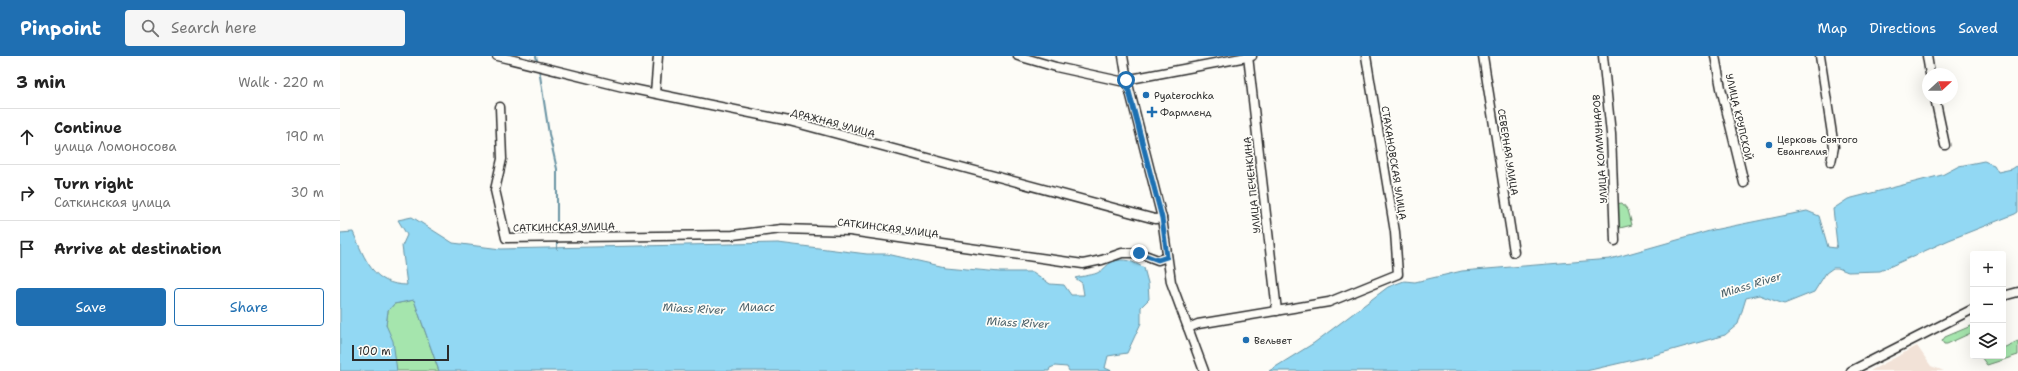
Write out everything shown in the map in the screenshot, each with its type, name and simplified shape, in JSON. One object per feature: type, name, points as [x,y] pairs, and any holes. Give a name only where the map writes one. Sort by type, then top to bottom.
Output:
[{"type":"street","name":"ДРАЖНАЯ УЛИЦА","points":[[497,56],[623,88],[655,93],[789,121],[1155,219],[1162,218]]},
{"type":"street","points":[[655,93],[658,56]]},
{"type":"street","points":[[1018,56],[1056,67],[1120,81],[1250,56]]},
{"type":"street","points":[[1123,56],[1126,80],[1162,218],[1171,282],[1204,371]]},
{"type":"street","name":"УЛИЦА ПЕЧЕНКИНА","points":[[1250,56],[1277,311]]},
{"type":"street","name":"СТАХАНОВСКАЯ УЛИЦА","points":[[1277,311],[1330,302],[1398,274],[1395,232],[1366,56]]},
{"type":"street","name":"СЕВЕРНАЯ УЛИЦА","points":[[1483,56],[1514,252]]},
{"type":"street","name":"УЛИЦА КОММУНАРОВ","points":[[1602,56],[1611,134],[1615,241]]},
{"type":"street","name":"УЛИЦА КРУПСКОЙ","points":[[1715,56],[1721,88],[1744,183]]},
{"type":"street","points":[[1820,56],[1834,147],[1831,162]]},
{"type":"street","points":[[1927,56],[1929,68]]},
{"type":"street","points":[[1936,104],[1945,144]]},
{"type":"street","name":"САТКИНСКАЯ УЛИЦА","points":[[500,107],[502,159],[495,190],[506,238],[734,235],[782,230],[850,231],[1083,264],[1102,260],[1122,253],[1139,253],[1158,260],[1167,257]]},
{"type":"street","points":[[2006,295],[2018,292]]},
{"type":"street","points":[[1851,371],[1970,310]]},
{"type":"street","points":[[1188,328],[1198,324],[1277,311]]},
{"type":"shaded area","points":[[1917,346],[1931,366],[1944,371],[1870,371]]},
{"type":"green space","points":[[1622,203],[1628,210],[1632,225],[1616,229],[1615,204]]},
{"type":"green space","points":[[414,300],[439,371],[397,371],[386,325],[388,311],[394,304]]},
{"type":"green space","points":[[1970,326],[1970,333],[1947,344],[1944,344],[1942,341],[1945,337]]},
{"type":"green space","points":[[2018,341],[2018,355],[2006,359],[2006,347]]},
{"type":"green space","points":[[1982,359],[2006,359],[1987,365]]},
{"type":"water","name":"Miass River","points":[[1984,161],[1994,165],[1998,172],[2012,169],[2018,165],[2018,212],[1949,240],[1880,271],[1848,272],[1838,268],[1833,268],[1826,273],[1814,292],[1784,304],[1759,295],[1746,298],[1738,324],[1725,335],[1651,356],[1586,371],[1269,371],[1314,343],[1388,287],[1404,281],[1415,282],[1462,271],[1610,259],[1713,230],[1807,211],[1819,216],[1828,247],[1836,248],[1837,244],[1833,209],[1848,199],[1942,175],[1959,166]]},
{"type":"water","name":"Миасс","points":[[412,217],[453,243],[501,249],[778,243],[867,254],[887,254],[945,267],[1000,272],[1033,272],[1050,284],[1064,285],[1071,295],[1084,295],[1082,283],[1075,278],[1097,273],[1112,262],[1125,260],[1133,262],[1144,268],[1148,283],[1149,299],[1141,307],[1141,323],[1127,353],[1108,356],[1105,368],[1112,371],[1069,371],[1067,367],[1055,366],[1050,368],[1049,371],[439,371],[414,300],[394,304],[388,311],[386,325],[393,341],[397,371],[340,371],[340,233],[353,232],[366,261],[378,275],[386,281],[395,284],[407,285],[402,246],[407,235],[398,220]]},
{"type":"waterway","points":[[536,56],[538,65]]},
{"type":"waterway","points":[[539,69],[549,134],[557,169],[557,235]]},
{"type":"waterway","points":[[557,239],[557,249]]},
{"type":"place","name":"Pyaterochka","points":[[1146,95]]},
{"type":"place","name":"Фармленд","points":[[1152,112]]},
{"type":"place","name":"Церковь Святого Евангелия","points":[[1769,145]]},
{"type":"place","name":"Вельвет","points":[[1246,340]]},
{"type":"route","points":[[1126,80],[1162,218],[1167,257],[1158,260],[1139,253]]}]
